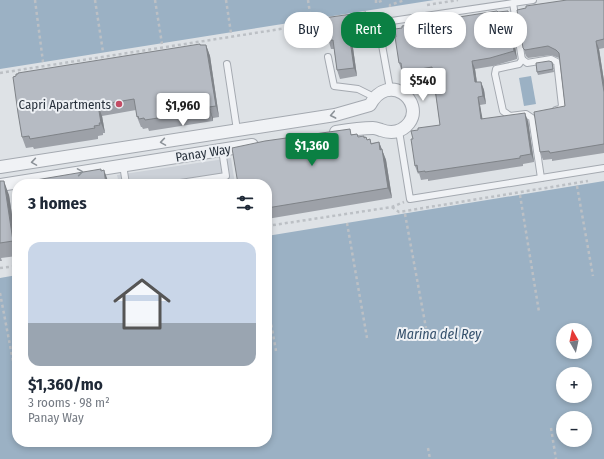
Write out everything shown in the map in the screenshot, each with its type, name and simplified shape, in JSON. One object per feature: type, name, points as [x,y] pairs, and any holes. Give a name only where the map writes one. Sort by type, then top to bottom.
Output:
[{"type":"street","name":"Panay Way","points":[[0,167],[335,115],[370,105],[374,97],[382,91],[390,89]]},
{"type":"street","points":[[326,133],[375,128],[390,132],[399,131],[404,128],[410,121],[413,111],[411,103],[406,95],[399,91],[390,89]]},
{"type":"street","name":"Panay Way","points":[[37,179],[266,143]]},
{"type":"street","name":"Panay Way","points":[[0,185],[12,183]]},
{"type":"lane","points":[[390,89],[378,23],[533,0]]},
{"type":"lane","points":[[513,3],[522,59],[527,63],[552,60],[557,62],[562,106],[560,109],[552,111]]},
{"type":"lane","points":[[328,57],[334,86],[358,89],[374,97]]},
{"type":"lane","points":[[522,59],[518,64],[496,69],[495,74],[502,111],[510,116],[526,114],[532,118],[541,178]]},
{"type":"lane","points":[[227,64],[237,130]]},
{"type":"lane","points":[[532,118],[538,113]]},
{"type":"lane","points":[[399,131],[410,199],[604,168]]},
{"type":"lane","points":[[206,179],[226,176],[222,150]]},
{"type":"lane","points":[[123,165],[125,179]]},
{"type":"path","points":[[35,0],[43,62]]},
{"type":"path","points":[[95,0],[103,52]]},
{"type":"path","points":[[155,0],[162,44]]},
{"type":"path","points":[[226,0],[231,33]]},
{"type":"path","points":[[308,0],[310,12]]},
{"type":"path","points":[[376,0],[376,3],[384,0]]},
{"type":"path","points":[[390,7],[390,5],[405,0]]},
{"type":"path","points":[[421,6],[458,0]]},
{"type":"path","points":[[0,73],[284,28]]},
{"type":"path","points":[[392,207],[399,212],[588,181]]},
{"type":"path","points":[[577,186],[593,276]]},
{"type":"path","points":[[520,194],[539,312]]},
{"type":"path","points":[[272,225],[392,207],[410,199]]},
{"type":"path","points":[[405,214],[426,328]]},
{"type":"path","points":[[347,223],[367,338]]},
{"type":"path","points":[[0,268],[12,267]]},
{"type":"path","points":[[0,293],[12,356]]},
{"type":"path","points":[[272,329],[276,351]]},
{"type":"path","points":[[551,428],[556,459]]},
{"type":"path","points":[[428,448],[430,459]]},
{"type":"shaded area","points":[[231,158],[234,179],[118,179],[117,175]]},
{"type":"water","points":[[0,0],[434,0],[359,12],[341,12],[341,15],[333,16],[333,12],[284,12],[284,24],[0,69]]},
{"type":"water","points":[[531,76],[536,104],[524,106],[519,78]]},
{"type":"water","name":"Marina del Rey","points":[[604,181],[604,459],[0,459],[0,278],[12,276],[12,447],[272,447],[272,235]]},
{"type":"building","points":[[567,0],[604,0],[604,39],[596,41],[604,92],[604,144],[550,153],[549,151],[540,152],[534,112],[565,106],[559,53],[548,46],[525,50],[523,48],[527,48],[527,12],[517,12],[517,10],[526,8],[526,6]]},
{"type":"building","points":[[474,15],[474,48],[514,48],[514,51],[490,58],[472,61],[475,82],[481,82],[483,96],[478,97],[481,119],[525,113],[531,154],[520,156],[520,158],[418,172],[417,165],[415,166],[411,131],[418,130],[418,128],[440,125],[432,67],[409,71],[409,69],[402,70],[401,63],[399,63],[396,44],[396,29],[402,28],[402,26],[404,26],[404,48],[466,48],[466,16]]},
{"type":"building","points":[[341,16],[341,48],[351,48],[354,68],[337,70],[333,40],[333,17]]},
{"type":"building","name":"Capri Apartments","points":[[200,44],[206,45],[216,106],[209,107],[210,110],[145,120],[144,118],[139,119],[138,116],[137,117],[134,99],[98,105],[101,123],[99,123],[100,125],[94,126],[95,128],[30,139],[29,136],[22,137],[13,77],[16,76],[16,74]]},
{"type":"building","points":[[552,62],[553,69],[537,72],[536,63]]},
{"type":"building","points":[[350,129],[351,135],[357,134],[358,137],[364,136],[367,140],[370,139],[371,144],[379,142],[380,150],[382,149],[388,188],[272,207],[272,179],[237,179],[232,148],[265,141]]},
{"type":"building","points":[[101,169],[101,171],[104,170],[105,179],[42,179]]},
{"type":"building","points":[[0,181],[4,181],[12,241],[0,243]]},
{"type":"place","name":"Capri Apartments","points":[[119,104]]}]
